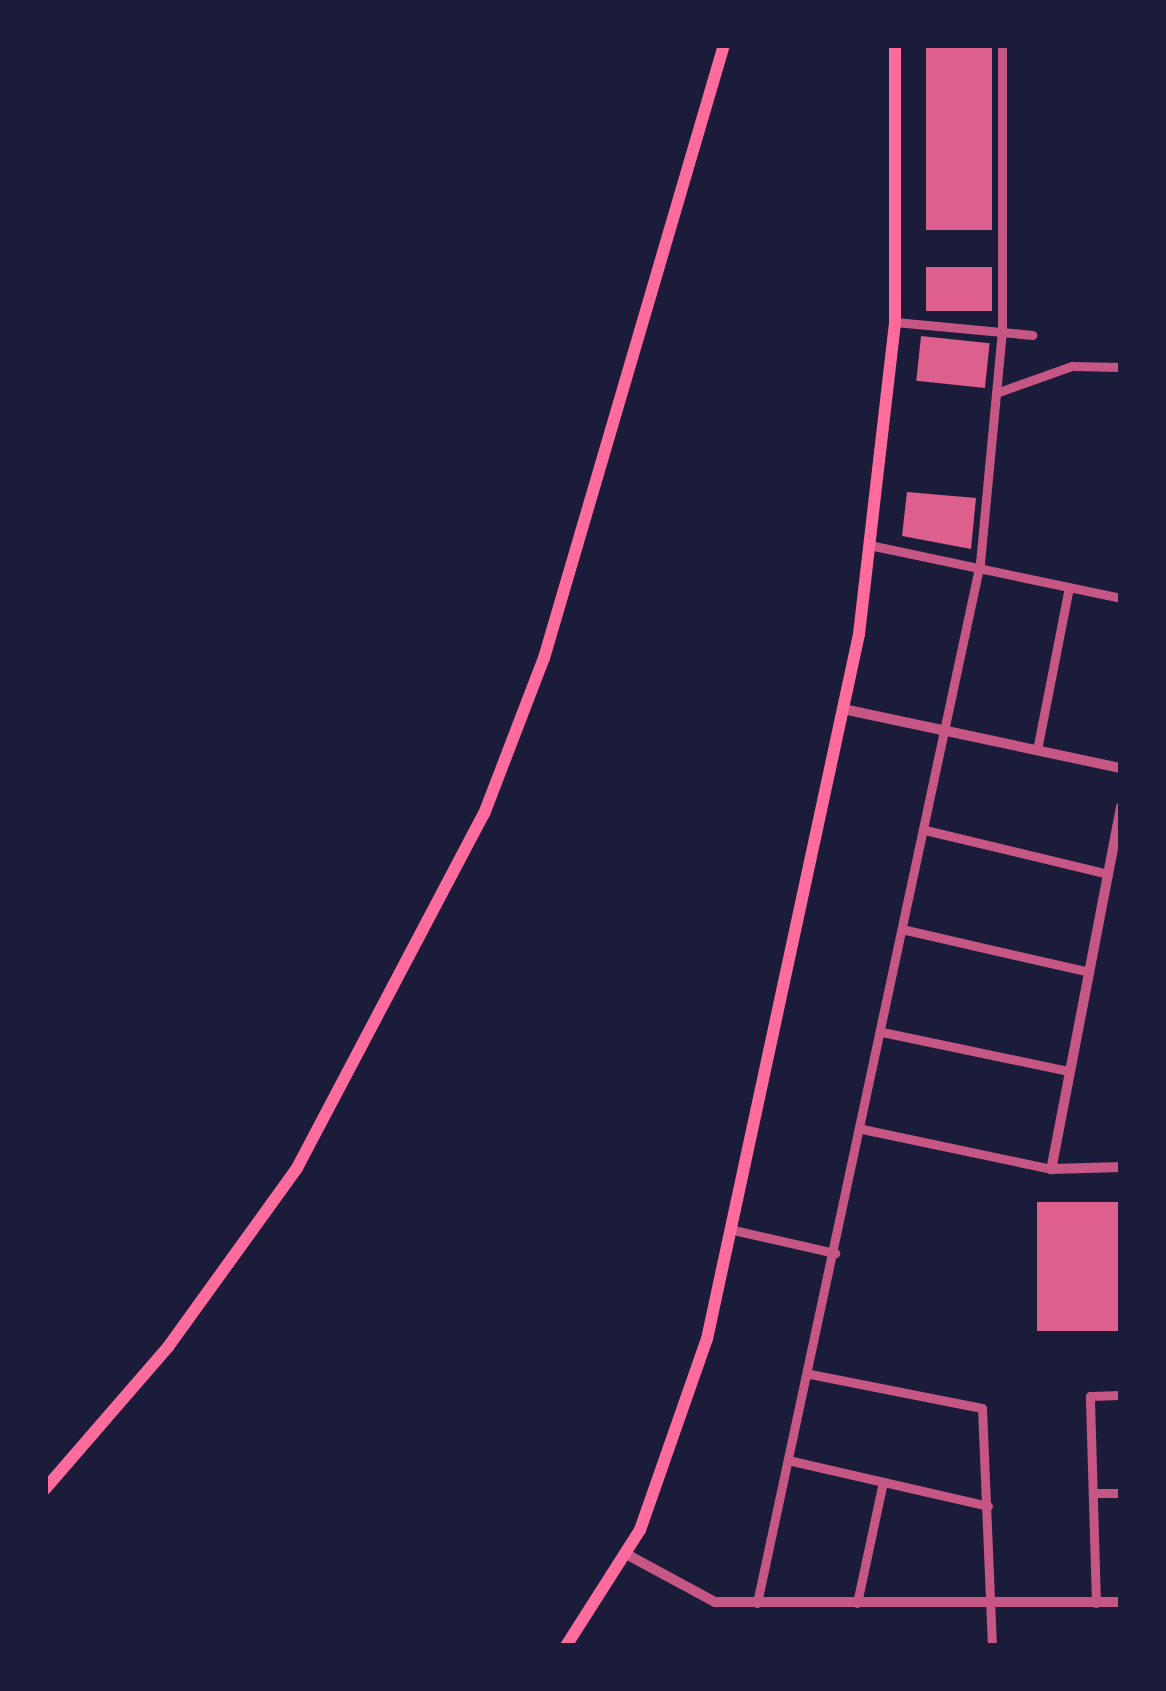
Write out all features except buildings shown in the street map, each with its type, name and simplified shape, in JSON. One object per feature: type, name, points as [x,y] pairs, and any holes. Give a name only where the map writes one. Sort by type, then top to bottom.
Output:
[{"type":"main road","points":[[45,1489],[168,1347],[296,1168],[484,814],[544,658],[724,45]]},
{"type":"main road","points":[[566,1646],[628,1555],[671,1456],[729,1229],[843,709],[874,546],[896,322],[895,45]]},
{"type":"street","points":[[757,1603],[906,930],[979,568],[1001,332],[1002,45]]},
{"type":"street","points":[[896,322],[1033,335]]},
{"type":"street","points":[[996,393],[1072,366],[1121,367]]},
{"type":"street","points":[[874,546],[1121,598]]},
{"type":"street","points":[[1036,750],[1069,587]]},
{"type":"street","points":[[843,709],[1121,768]]},
{"type":"street","points":[[1051,1169],[1121,806]]},
{"type":"street","points":[[925,830],[1108,874]]},
{"type":"street","points":[[906,930],[1089,972]]},
{"type":"street","points":[[882,1032],[1069,1071]]},
{"type":"street","points":[[862,1129],[1051,1169],[1121,1167]]},
{"type":"street","points":[[729,1229],[835,1252]]},
{"type":"street","points":[[810,1373],[982,1408],[992,1646]]},
{"type":"street","points":[[1096,1603],[1090,1396],[1121,1395]]},
{"type":"street","points":[[792,1461],[988,1505]]},
{"type":"street","points":[[857,1603],[883,1481]]},
{"type":"street","points":[[1093,1493],[1121,1493]]},
{"type":"street","points":[[628,1555],[715,1603],[1121,1602]]}]
